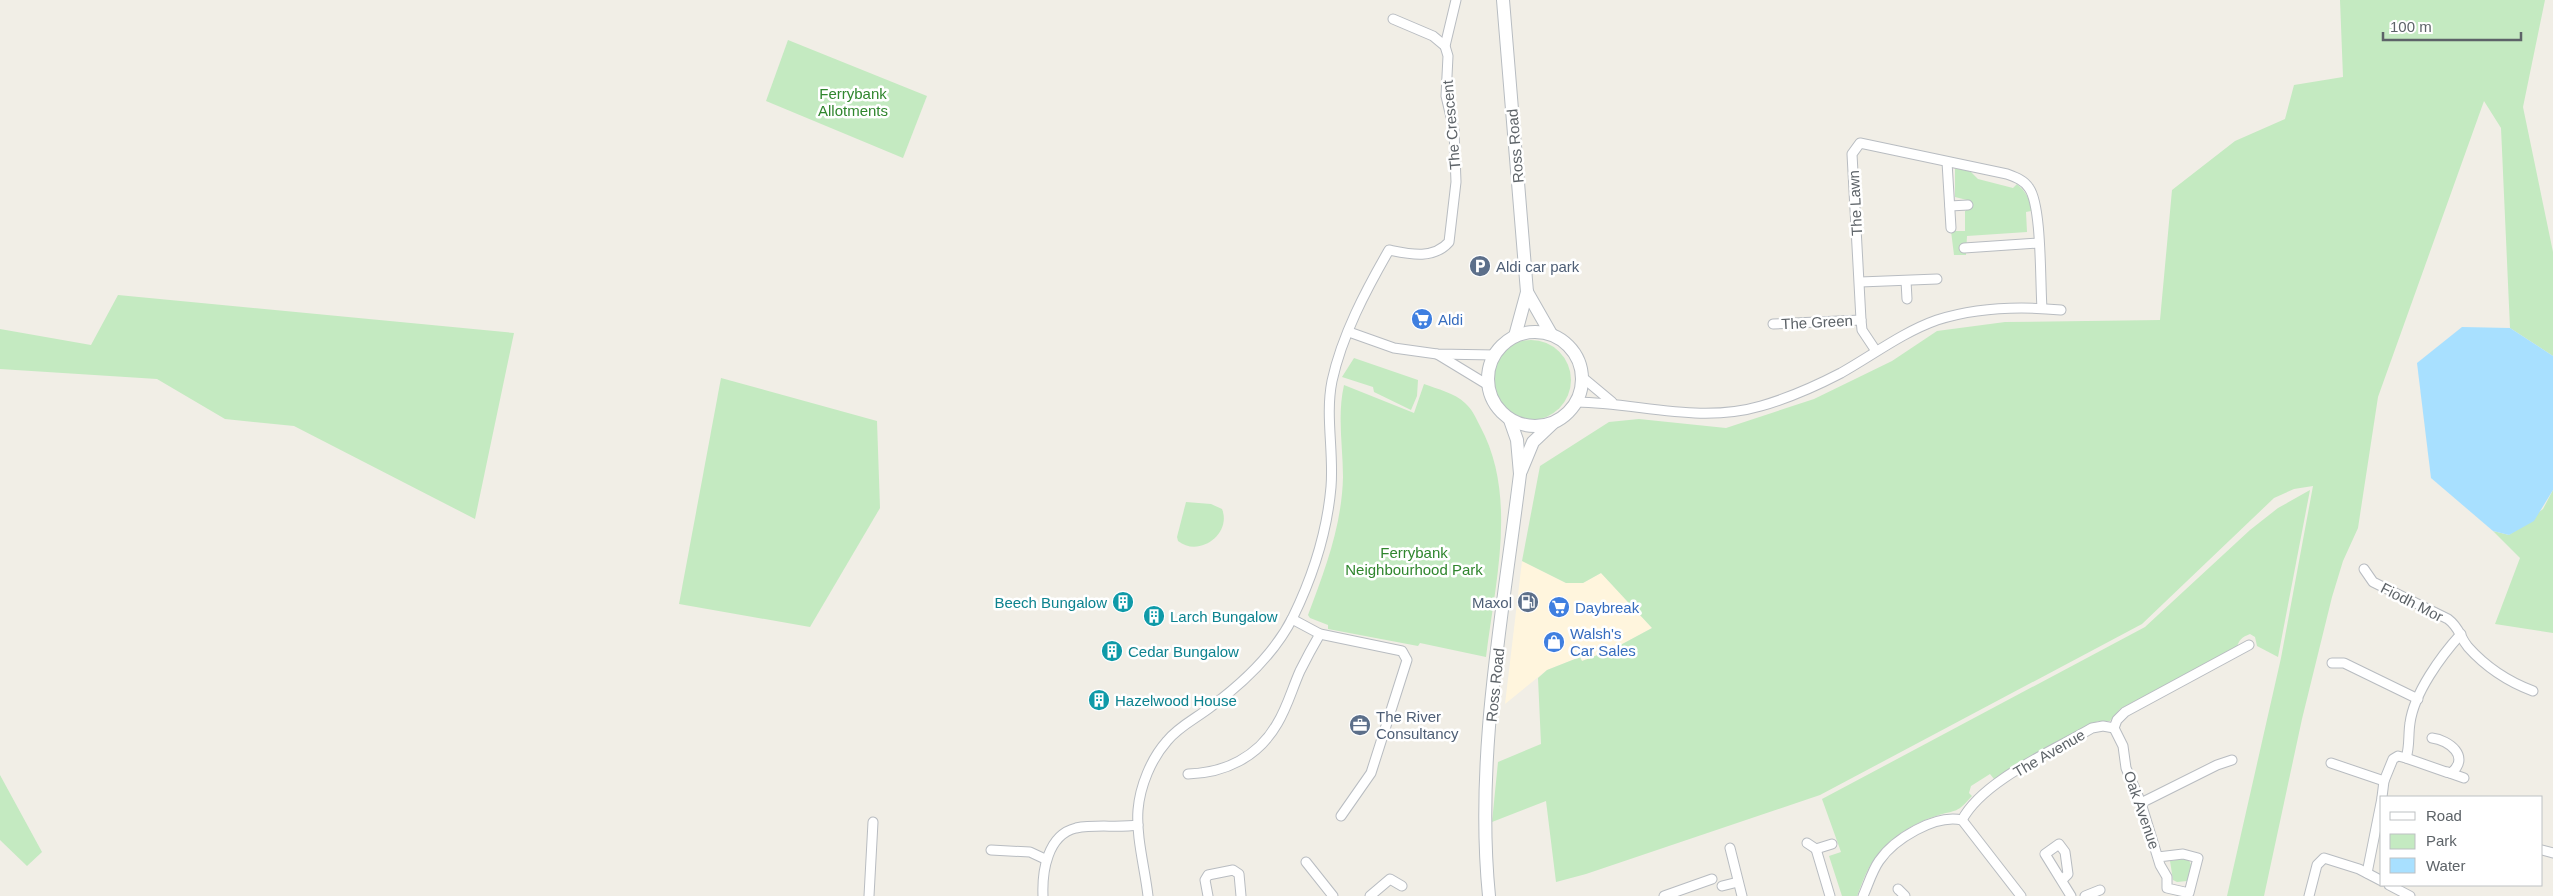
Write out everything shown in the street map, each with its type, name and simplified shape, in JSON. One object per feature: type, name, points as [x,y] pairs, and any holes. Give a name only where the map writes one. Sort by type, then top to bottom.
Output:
[{"type":"main road","name":"Ross Road","points":[[1503,0],[1527,292]]},
{"type":"main road","points":[[1527,292],[1551,334]]},
{"type":"main road","points":[[1515,336],[1527,292]]},
{"type":"main road","points":[[1520,474],[1533,442],[1552,424],[1566,416],[1577,402],[1583,384],[1582,368],[1574,351],[1565,342],[1551,334],[1531,332],[1515,336],[1505,342],[1489,366],[1488,385],[1497,408],[1510,420],[1530,426],[1552,424]]},
{"type":"main road","points":[[1510,420],[1517,440],[1520,474]]},
{"type":"main road","name":"Ross Road","points":[[1489,896],[1486,783],[1493,700],[1520,474]]},
{"type":"street","name":"The Crescent","points":[[1349,332],[1366,291],[1389,250],[1424,255],[1443,248],[1449,242],[1455,165],[1454,130],[1446,96],[1448,56],[1445,46],[1456,0]]},
{"type":"street","points":[[1393,19],[1411,25],[1433,36],[1445,46]]},
{"type":"street","name":"The Lawn","points":[[1876,351],[1862,330],[1852,154],[1856,145],[1866,142],[2006,174],[2019,178],[2028,186],[2036,203],[2042,308]]},
{"type":"street","points":[[1947,162],[1951,228]]},
{"type":"street","points":[[1950,206],[1968,205]]},
{"type":"street","points":[[1964,248],[2038,243]]},
{"type":"street","points":[[1860,282],[1937,279]]},
{"type":"street","points":[[1906,281],[1906,299]]},
{"type":"street","points":[[1577,402],[1612,402],[1658,411],[1725,413],[1760,406],[1810,388],[1937,320],[1996,308],[2061,310]]},
{"type":"street","name":"The Green","points":[[1773,324],[1861,320]]},
{"type":"street","points":[[1148,896],[1138,825],[1138,810],[1142,786],[1150,766],[1166,741],[1241,682],[1264,658],[1292,619],[1316,561],[1331,487],[1330,397],[1335,372],[1349,332],[1394,348],[1437,354],[1495,355]]},
{"type":"street","points":[[1437,354],[1488,385]]},
{"type":"street","points":[[1582,377],[1612,402]]},
{"type":"street","name":"Fiodh Mor","points":[[2364,569],[2373,582],[2448,619],[2458,626],[2467,645],[2492,669],[2533,691]]},
{"type":"street","points":[[1292,619],[1320,634],[1402,651],[1407,660],[1371,773],[1341,816]]},
{"type":"street","points":[[1188,774],[1218,770],[1237,764],[1258,749],[1278,724],[1300,671],[1320,634]]},
{"type":"street","points":[[2406,758],[2409,747],[2410,722],[2418,699],[2441,656],[2461,634]]},
{"type":"street","points":[[2114,728],[2117,720],[2125,712],[2249,646]]},
{"type":"street","points":[[2332,663],[2344,663],[2418,699]]},
{"type":"street","name":"The Avenue","points":[[1962,820],[1969,806],[1981,794],[2010,775],[2092,728],[2103,726],[2114,728]]},
{"type":"street","name":"Oak Avenue","points":[[2114,728],[2123,746],[2126,768],[2141,803],[2159,861],[2167,877],[2167,888],[2189,893],[2198,858],[2183,854],[2159,861]]},
{"type":"street","points":[[2432,738],[2441,739],[2456,750],[2459,755],[2456,769],[2446,772]]},
{"type":"street","points":[[2382,796],[2384,781],[2393,759],[2398,756],[2464,778]]},
{"type":"street","points":[[2141,803],[2217,765],[2232,760]]},
{"type":"street","points":[[2331,763],[2384,781]]},
{"type":"street","points":[[1863,896],[1878,863],[1893,846],[1943,819],[1962,820],[2021,896]]},
{"type":"street","points":[[2367,873],[2378,842],[2380,820]]},
{"type":"street","points":[[869,896],[873,822]]},
{"type":"street","points":[[1043,896],[1045,859],[1067,832],[1076,828],[1138,825]]},
{"type":"street","points":[[1807,843],[1816,849],[1830,896]]},
{"type":"street","points":[[1816,849],[1832,844]]},
{"type":"street","points":[[1730,848],[1742,896]]},
{"type":"street","points":[[991,850],[1030,852],[1045,859]]},
{"type":"street","points":[[2309,896],[2320,860],[2331,860],[2367,873],[2380,880]]},
{"type":"street","points":[[1306,862],[1333,896]]},
{"type":"street","points":[[1208,896],[1205,880],[1208,875],[1233,870],[1239,874],[1241,896]]},
{"type":"street","points":[[1370,896],[1390,879],[1402,886]]},
{"type":"street","points":[[1664,896],[1686,892],[1712,879]]},
{"type":"street","points":[[2062,880],[2071,896]]},
{"type":"street","points":[[1722,886],[1738,882]]},
{"type":"street","points":[[2391,886],[2410,896]]},
{"type":"street","points":[[2086,896],[2100,890]]},
{"type":"shaded area","points":[[1522,561],[1566,583],[1583,583],[1601,573],[1652,628],[1613,649],[1582,661],[1580,657],[1547,670],[1505,704]]},
{"type":"green space","points":[[2340,0],[2545,0],[2523,107],[2553,252],[2553,356],[2510,328],[2501,128],[2484,101],[2378,397],[2358,528],[2343,561],[2332,597],[2302,719],[2264,896],[2227,896],[2281,658],[2313,486],[2294,489],[2274,498],[2142,624],[1820,795],[1586,874],[1556,882],[1546,801],[1492,822],[1498,762],[1541,744],[1538,678],[1547,670],[1580,657],[1582,661],[1613,649],[1652,628],[1601,573],[1583,583],[1566,583],[1522,561],[1540,466],[1609,422],[1639,419],[1726,428],[1814,399],[1892,361],[1937,331],[2005,322],[2160,320],[2172,190],[2235,141],[2285,119],[2294,85],[2343,77]]},
{"type":"green space","name":"Ferrybank Allotments","points":[[788,40],[927,96],[903,158],[766,101]]},
{"type":"green space","points":[[1961,168],[1971,172],[1978,179],[2013,188],[2017,184],[2030,202],[2031,211],[2026,212],[2027,232],[1967,236],[1966,255],[1954,255],[1951,231],[1965,231],[1965,211],[1972,206],[1971,201],[1955,197],[1955,169]]},
{"type":"green space","points":[[118,295],[514,333],[475,519],[294,426],[225,419],[157,379],[0,369],[0,329],[91,345]]},
{"type":"green space","points":[[1531,340],[1546,343],[1559,352],[1568,365],[1571,380],[1568,395],[1559,408],[1546,417],[1531,420],[1516,417],[1503,408],[1494,395],[1491,380],[1494,365],[1503,352],[1516,343]]},
{"type":"green space","points":[[1354,358],[1418,380],[1417,396],[1411,410],[1374,392],[1373,387],[1342,377]]},
{"type":"green space","points":[[721,378],[877,421],[880,508],[810,627],[679,604]]},
{"type":"green space","name":"Ferrybank Neighbourhood Park","points":[[1424,384],[1456,397],[1470,408],[1492,453],[1498,481],[1501,510],[1501,540],[1486,657],[1420,643],[1418,646],[1328,629],[1328,625],[1310,618],[1308,615],[1326,564],[1340,512],[1343,477],[1341,408],[1344,385],[1414,413]]},
{"type":"green space","points":[[2310,490],[2278,657],[2257,646],[2255,637],[2250,634],[2245,636],[2237,647],[2120,709],[2110,721],[2098,721],[2047,747],[1994,779],[1990,774],[1971,786],[1969,793],[1972,796],[1963,806],[1918,823],[1893,839],[1878,853],[1866,873],[1857,896],[1842,896],[1829,856],[1841,852],[1822,799],[2145,627],[2250,530],[2278,508]]},
{"type":"green space","points":[[2553,490],[2553,633],[2495,624],[2520,558],[2493,531],[2509,535],[2543,509]]},
{"type":"green space","points":[[1186,502],[1211,504],[1222,509],[1224,518],[1222,527],[1212,541],[1195,547],[1186,546],[1178,541],[1177,537]]},
{"type":"green space","points":[[0,775],[42,852],[27,866],[0,840]]},
{"type":"green space","points":[[2188,858],[2192,867],[2187,881],[2177,882],[2173,880],[2170,861]]},
{"type":"water","points":[[2462,327],[2510,328],[2553,356],[2553,490],[2534,521],[2509,535],[2493,531],[2431,478],[2417,363]]},
{"type":"place","name":"Aldi car park","points":[[1480,266]]},
{"type":"place","name":"Aldi","points":[[1422,319]]},
{"type":"place","name":"Beech Bungalow","points":[[1123,602]]},
{"type":"place","name":"Maxol","points":[[1528,602]]},
{"type":"place","name":"Daybreak","points":[[1559,607]]},
{"type":"place","name":"Larch Bungalow","points":[[1154,616]]},
{"type":"place","name":"Walsh's Car Sales","points":[[1554,642]]},
{"type":"place","name":"Cedar Bungalow","points":[[1112,651]]},
{"type":"place","name":"Hazelwood House","points":[[1099,700]]},
{"type":"place","name":"The River Consultancy","points":[[1360,725]]}]
